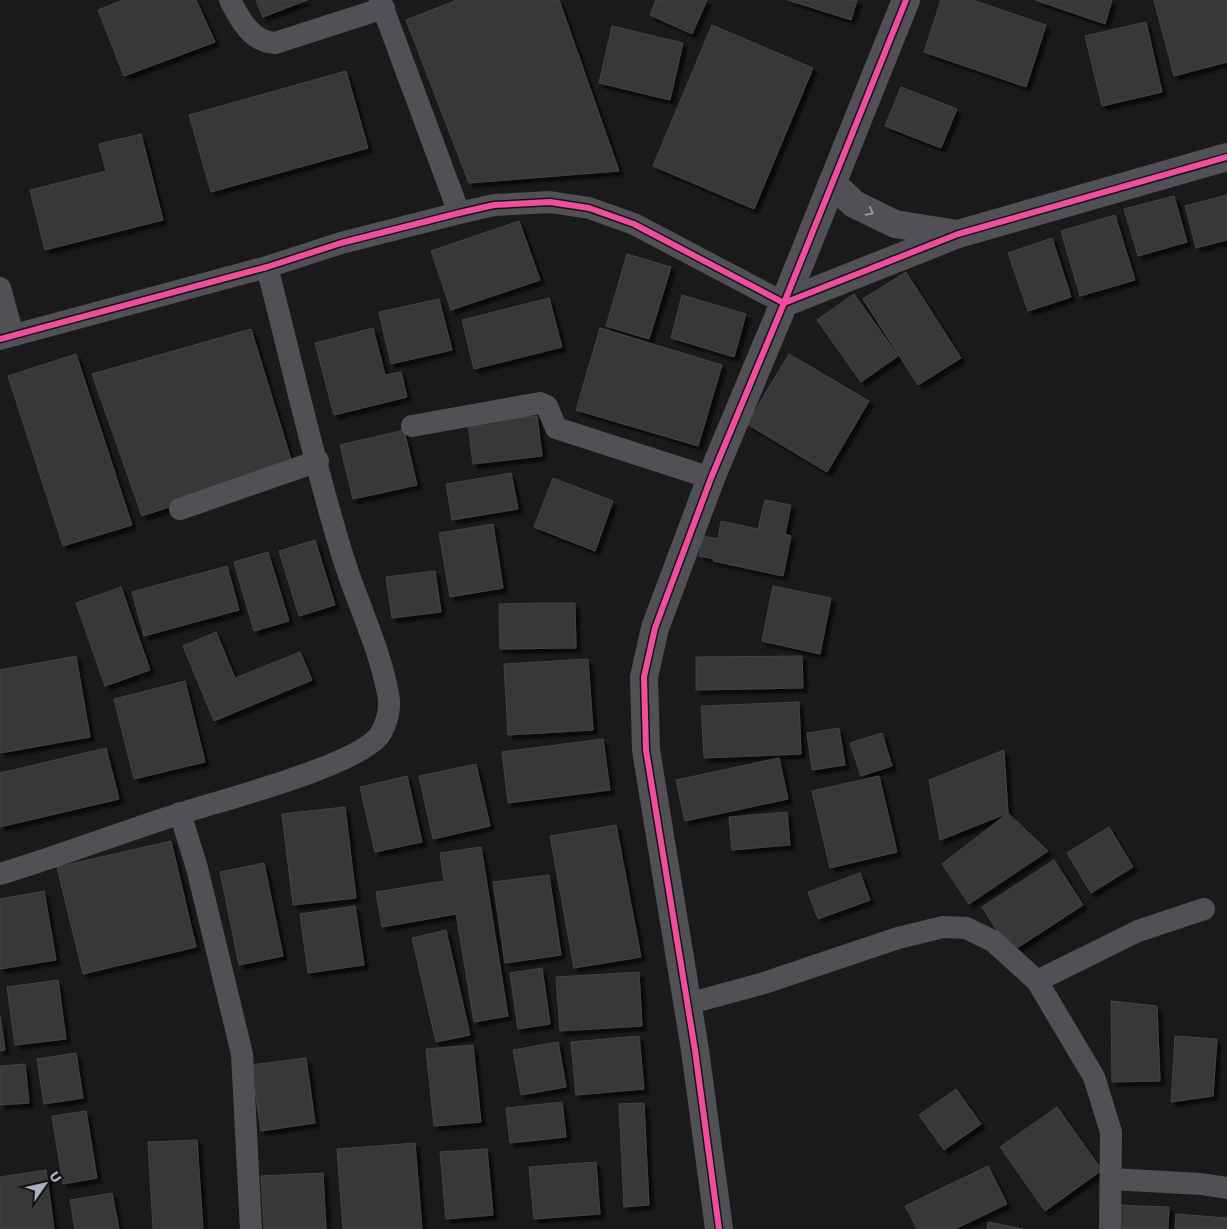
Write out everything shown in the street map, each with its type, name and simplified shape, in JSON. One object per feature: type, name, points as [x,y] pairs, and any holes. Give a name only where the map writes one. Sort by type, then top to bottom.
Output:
[{"type":"street","points":[[230,0],[254,37],[266,43],[275,43],[382,4],[459,213]]},
{"type":"street","points":[[719,1229],[687,1004],[646,750],[644,677],[655,628],[711,478],[906,0]]},
{"type":"street","points":[[0,288],[6,337],[267,267],[341,243],[459,213],[494,205],[550,202],[589,208],[634,224],[784,303],[958,234],[1227,157]]},
{"type":"street","points":[[832,182],[854,204],[895,224],[958,234]]},
{"type":"street","points":[[0,874],[64,855],[180,813],[274,785],[333,763],[361,750],[380,735],[390,709],[388,693],[377,650],[342,554],[267,267]]},
{"type":"street","points":[[412,426],[540,402],[547,406],[556,428],[711,478]]},
{"type":"street","points":[[180,509],[318,462]]},
{"type":"street","points":[[180,813],[197,868],[242,1054],[251,1229]]},
{"type":"street","points":[[1037,981],[1138,931],[1204,910]]},
{"type":"street","points":[[687,1004],[764,983],[898,938],[944,927],[966,928],[993,941],[1037,981],[1094,1077],[1111,1132],[1110,1229]]},
{"type":"street","points":[[1111,1179],[1201,1184],[1227,1188]]},
{"type":"building","points":[[123,0],[196,0],[215,42],[124,76],[98,10]]},
{"type":"building","points":[[256,0],[307,0],[263,17]]},
{"type":"building","points":[[457,0],[559,0],[619,171],[469,183],[406,20]]},
{"type":"building","points":[[656,0],[707,0],[692,34],[650,15]]},
{"type":"building","points":[[788,0],[857,0],[851,20]]},
{"type":"building","points":[[941,0],[973,0],[1046,25],[1026,87],[924,52]]},
{"type":"building","points":[[1035,0],[1112,0],[1105,24]]},
{"type":"building","points":[[1154,0],[1227,0],[1227,62],[1174,76]]},
{"type":"building","points":[[1146,22],[1162,92],[1102,106],[1085,36]]},
{"type":"building","points":[[712,25],[813,68],[754,209],[653,166]]},
{"type":"building","points":[[612,26],[683,43],[670,100],[599,83]]},
{"type":"building","points":[[346,71],[368,148],[211,192],[189,115]]},
{"type":"building","points":[[901,87],[957,109],[941,148],[885,126]]},
{"type":"building","points":[[141,134],[163,220],[45,250],[30,190],[106,171],[99,144]]},
{"type":"building","points":[[1227,195],[1227,240],[1196,248],[1185,206]]},
{"type":"building","points":[[1174,196],[1187,242],[1138,256],[1124,209]]},
{"type":"building","points":[[1115,215],[1135,280],[1080,296],[1061,231]]},
{"type":"building","points":[[519,221],[540,280],[451,310],[431,251]]},
{"type":"building","points":[[1052,238],[1071,297],[1028,311],[1008,253]]},
{"type":"building","points":[[627,254],[671,267],[649,339],[606,326]]},
{"type":"building","points":[[906,272],[961,358],[918,385],[863,299]]},
{"type":"building","points":[[854,294],[898,356],[861,382],[817,320]]},
{"type":"building","points":[[682,295],[746,314],[734,357],[671,338]]},
{"type":"building","points":[[549,298],[562,347],[474,369],[462,320]]},
{"type":"building","points":[[439,299],[452,350],[391,364],[379,312]]},
{"type":"building","points":[[373,328],[385,375],[401,372],[407,397],[334,415],[315,343]]},
{"type":"building","points":[[600,328],[722,365],[698,446],[576,410]]},
{"type":"building","points":[[251,329],[293,466],[142,516],[92,374]]},
{"type":"building","points":[[76,354],[132,525],[63,546],[8,376]]},
{"type":"building","points":[[789,354],[869,401],[827,472],[747,424]]},
{"type":"building","points":[[537,416],[542,456],[473,464],[468,423]]},
{"type":"building","points":[[404,430],[417,485],[353,499],[340,445]]},
{"type":"building","points":[[511,473],[518,509],[452,520],[446,484]]},
{"type":"building","points":[[553,478],[613,501],[595,551],[534,527]]},
{"type":"building","points":[[765,500],[791,505],[785,534],[791,536],[783,576],[713,561],[714,559],[699,556],[703,536],[718,539],[721,521],[758,529]]},
{"type":"building","points":[[493,524],[503,588],[450,597],[439,533]]},
{"type":"building","points":[[315,540],[335,605],[299,616],[279,551]]},
{"type":"building","points":[[268,552],[289,621],[254,631],[234,562]]},
{"type":"building","points":[[227,566],[239,610],[144,636],[132,592]]},
{"type":"building","points":[[435,571],[441,612],[392,618],[386,577]]},
{"type":"building","points":[[773,586],[831,598],[820,654],[762,641]]},
{"type":"building","points":[[121,587],[150,670],[105,686],[76,603]]},
{"type":"building","points":[[575,603],[576,648],[500,649],[499,604]]},
{"type":"building","points":[[216,632],[235,678],[300,652],[312,680],[214,721],[183,646]]},
{"type":"building","points":[[76,656],[90,737],[0,753],[0,670]]},
{"type":"building","points":[[802,656],[803,688],[696,690],[696,657]]},
{"type":"building","points":[[588,659],[593,730],[508,735],[504,664]]},
{"type":"building","points":[[185,681],[205,762],[134,779],[114,699]]},
{"type":"building","points":[[799,702],[801,754],[704,758],[701,706]]},
{"type":"building","points":[[839,728],[845,765],[812,770],[807,733]]},
{"type":"building","points":[[882,733],[892,766],[861,776],[850,743]]},
{"type":"building","points":[[603,739],[610,790],[508,803],[502,752]]},
{"type":"building","points":[[106,748],[119,799],[0,827],[0,773]]},
{"type":"building","points":[[1004,750],[1008,813],[940,840],[929,780]]},
{"type":"building","points":[[779,758],[788,799],[685,821],[676,780]]},
{"type":"building","points":[[476,764],[490,826],[433,839],[419,776]]},
{"type":"building","points":[[407,776],[422,842],[375,852],[360,787]]},
{"type":"building","points":[[879,776],[897,852],[830,868],[812,791]]},
{"type":"building","points":[[345,807],[356,898],[293,905],[282,814]]},
{"type":"building","points":[[787,812],[790,845],[732,850],[729,817]]},
{"type":"building","points":[[1008,813],[1048,851],[969,904],[942,864]]},
{"type":"building","points":[[616,825],[641,957],[574,968],[550,836]]},
{"type":"building","points":[[1109,827],[1133,867],[1091,893],[1067,853]]},
{"type":"building","points":[[171,841],[196,947],[83,974],[57,867]]},
{"type":"building","points":[[481,847],[508,1016],[474,1022],[456,914],[382,927],[376,892],[444,881],[440,853]]},
{"type":"building","points":[[1054,860],[1083,905],[1011,952],[982,907]]},
{"type":"building","points":[[264,863],[283,956],[239,965],[220,872]]},
{"type":"building","points":[[860,873],[870,900],[818,919],[808,892]]},
{"type":"building","points":[[549,875],[561,955],[505,963],[493,882]]},
{"type":"building","points":[[44,891],[56,960],[0,969],[0,899]]},
{"type":"building","points":[[355,906],[364,965],[308,973],[300,914]]},
{"type":"building","points":[[446,930],[470,1035],[436,1042],[412,938]]},
{"type":"building","points":[[542,968],[550,1024],[518,1029],[510,973]]},
{"type":"building","points":[[639,972],[642,1026],[560,1031],[556,977]]},
{"type":"building","points":[[58,980],[66,1039],[15,1045],[7,987]]},
{"type":"building","points":[[1111,1001],[1157,1006],[1160,1081],[1112,1082]]},
{"type":"building","points":[[0,1016],[5,1050],[0,1051]]},
{"type":"building","points":[[639,1036],[644,1089],[576,1095],[571,1042]]},
{"type":"building","points":[[1175,1036],[1217,1039],[1213,1096],[1171,1102]]},
{"type":"building","points":[[558,1042],[566,1087],[521,1095],[513,1050]]},
{"type":"building","points":[[473,1045],[481,1122],[434,1126],[426,1049]]},
{"type":"building","points":[[76,1053],[83,1098],[44,1104],[37,1059]]},
{"type":"building","points":[[306,1058],[315,1123],[261,1131],[251,1065]]},
{"type":"building","points":[[25,1064],[29,1103],[0,1105],[0,1066]]},
{"type":"building","points":[[956,1089],[981,1124],[944,1150],[919,1115]]},
{"type":"building","points":[[562,1102],[566,1137],[510,1143],[506,1108]]},
{"type":"building","points":[[644,1103],[649,1205],[624,1207],[619,1104]]},
{"type":"building","points":[[1057,1107],[1102,1170],[1045,1211],[1000,1147]]},
{"type":"building","points":[[86,1111],[97,1178],[63,1184],[52,1116]]},
{"type":"building","points":[[197,1140],[203,1229],[153,1229],[148,1142]]},
{"type":"building","points":[[415,1143],[422,1229],[343,1229],[337,1149]]},
{"type":"building","points":[[487,1149],[493,1215],[446,1219],[440,1152]]},
{"type":"building","points":[[596,1162],[600,1214],[534,1219],[529,1167]]},
{"type":"building","points":[[988,1166],[1007,1204],[955,1229],[917,1229],[905,1206]]},
{"type":"building","points":[[46,1170],[54,1229],[0,1229],[0,1177]]},
{"type":"building","points":[[323,1173],[326,1229],[264,1229],[261,1176]]},
{"type":"building","points":[[112,1193],[119,1229],[75,1229],[70,1200]]},
{"type":"building","points":[[1114,1205],[1169,1207],[1168,1229],[1114,1229]]},
{"type":"building","points":[[1176,1214],[1227,1218],[1227,1229],[1175,1229]]},
{"type":"building","points":[[988,1222],[1023,1229],[987,1229]]},
{"type":"cycle path","points":[[719,1229],[695,1050],[646,750],[644,677],[655,628],[711,478],[906,0]]},
{"type":"cycle path","points":[[0,339],[267,267],[341,243],[459,213],[494,205],[550,202],[589,208],[634,224],[784,303],[958,234],[1227,157]]}]
